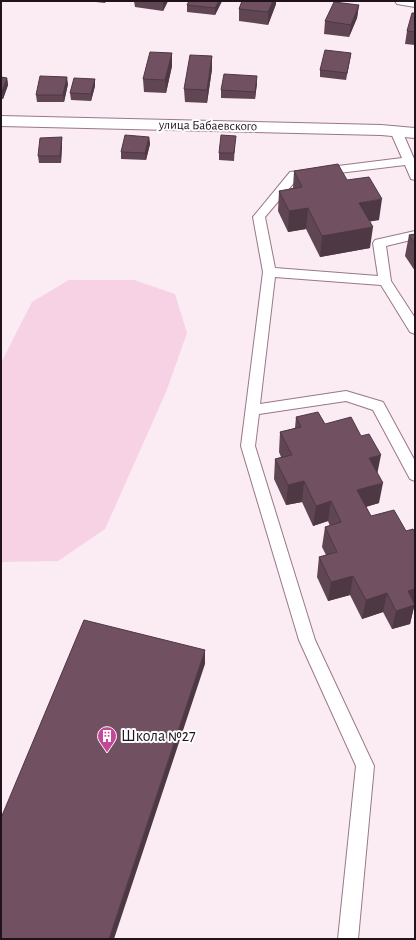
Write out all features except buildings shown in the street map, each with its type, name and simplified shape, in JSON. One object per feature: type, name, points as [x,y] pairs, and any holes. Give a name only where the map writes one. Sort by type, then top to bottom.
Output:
[{"type":"main road","points":[[402,1],[415,3]]},
{"type":"main road","name":"улица Бабаевского","points":[[1,121],[415,132]]},
{"type":"lane","points":[[396,131],[415,176]]},
{"type":"lane","points":[[348,939],[365,766],[307,640],[248,446],[269,272],[259,217],[294,175],[408,161]]},
{"type":"lane","points":[[415,235],[379,243],[385,281],[415,329]]},
{"type":"lane","points":[[269,272],[385,281]]},
{"type":"lane","points":[[252,410],[346,396],[378,406],[415,475]]},
{"type":"shaded area","points":[[69,280],[134,280],[175,294],[187,333],[166,392],[105,529],[58,561],[1,562],[1,363],[32,302]]},
{"type":"place","name":"Школа №27","points":[[107,753]]}]
